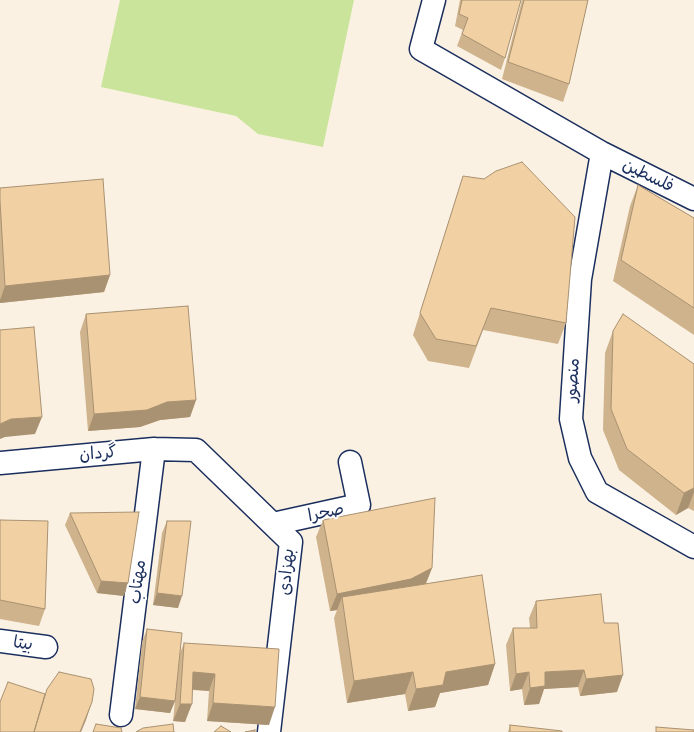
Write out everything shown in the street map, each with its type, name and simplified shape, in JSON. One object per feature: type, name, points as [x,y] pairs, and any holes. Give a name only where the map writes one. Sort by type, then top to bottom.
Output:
[{"type":"street","name":"فلسطین","points":[[432,1],[421,49],[602,153],[694,199]]},
{"type":"street","name":"منصور","points":[[602,153],[580,279],[571,419],[572,426],[580,458],[597,492],[694,548]]},
{"type":"street","name":"گردان","points":[[0,463],[154,449],[196,450]]},
{"type":"street","name":"مهتاب","points":[[121,715],[154,449]]},
{"type":"street","name":"بهزادی","points":[[196,450],[291,542],[269,732]]},
{"type":"street","name":"صحرا","points":[[273,524],[359,506],[350,462]]},
{"type":"street","name":"بیتا","points":[[0,640],[46,647]]},
{"type":"green space","points":[[120,0],[354,0],[323,147],[258,134],[236,116],[101,87]]},
{"type":"building","points":[[462,0],[521,0],[505,58],[462,34],[468,18],[459,14]]},
{"type":"building","points":[[524,0],[588,0],[569,84],[508,62]]},
{"type":"building","points":[[522,162],[575,217],[566,323],[491,308],[476,346],[436,339],[420,313],[463,176],[484,179],[496,171]]},
{"type":"building","points":[[103,179],[110,275],[5,286],[0,188]]},
{"type":"building","points":[[638,185],[694,218],[694,308],[621,260]]},
{"type":"building","points":[[188,306],[196,400],[167,402],[147,410],[94,414],[86,314]]},
{"type":"building","points":[[623,314],[694,364],[694,488],[684,493],[627,449],[611,409],[613,331]]},
{"type":"building","points":[[34,327],[42,417],[11,419],[0,424],[0,330]]},
{"type":"building","points":[[435,498],[432,568],[411,579],[337,594],[323,520]]},
{"type":"building","points":[[139,512],[128,583],[101,581],[70,513]]},
{"type":"building","points":[[0,520],[48,521],[45,609],[0,600]]},
{"type":"building","points":[[167,521],[191,521],[182,596],[157,593]]},
{"type":"building","points":[[482,575],[495,664],[446,672],[443,685],[416,689],[413,672],[354,681],[342,597]]},
{"type":"building","points":[[601,594],[604,623],[618,623],[623,675],[586,679],[584,670],[545,672],[545,686],[530,688],[529,672],[516,674],[513,628],[537,628],[536,601]]},
{"type":"building","points":[[147,629],[182,633],[175,701],[140,697]]},
{"type":"building","points":[[184,643],[279,649],[275,707],[213,703],[215,674],[193,672],[192,704],[180,704]]},
{"type":"building","points":[[59,672],[91,679],[94,689],[92,702],[80,732],[34,732],[47,689]]},
{"type":"building","points":[[8,682],[45,694],[34,732],[0,732],[0,702]]},
{"type":"building","points":[[96,724],[121,728],[122,732],[93,732]]},
{"type":"building","points":[[173,724],[174,732],[136,732],[143,728]]},
{"type":"building","points":[[510,725],[562,731],[562,732],[510,732]]},
{"type":"building","points":[[221,726],[231,732],[214,732]]},
{"type":"building","points":[[656,727],[694,730],[694,732],[656,732]]}]
